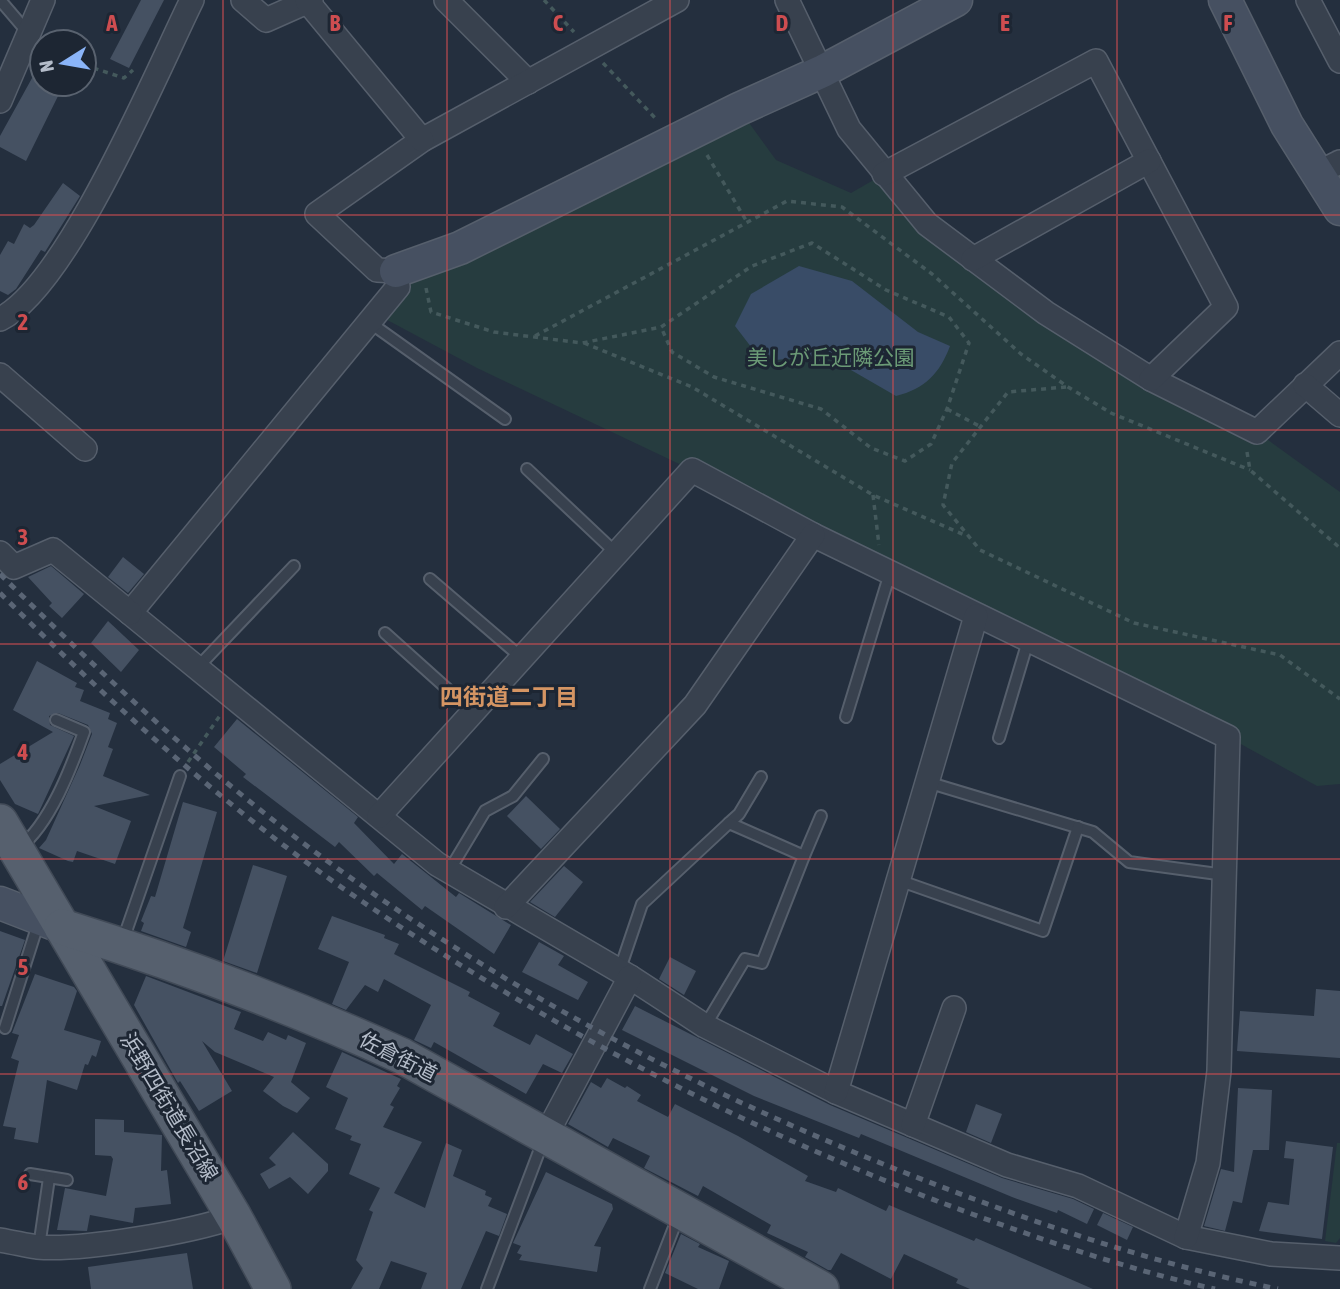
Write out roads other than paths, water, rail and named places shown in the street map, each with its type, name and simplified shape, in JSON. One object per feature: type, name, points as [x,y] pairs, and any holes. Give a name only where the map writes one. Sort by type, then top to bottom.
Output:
[{"type":"main road","points":[[8,836],[51,922]]},
{"type":"main road","name":"佐倉街道","points":[[51,922],[121,945],[365,1039],[402,1056],[821,1289]]},
{"type":"main road","name":"浜野四街道長沼線","points":[[51,922],[234,1217],[273,1289]]},
{"type":"street","points":[[33,28],[43,0]]},
{"type":"street","points":[[0,320],[18,311],[76,234],[192,0]]},
{"type":"street","points":[[243,0],[266,20],[309,1],[422,139]]},
{"type":"street","points":[[446,0],[528,82]]},
{"type":"street","points":[[677,0],[422,139],[317,214],[377,270],[408,266],[472,243],[689,143],[956,0]]},
{"type":"street","points":[[787,0],[849,129],[884,174],[927,224],[1046,313],[1151,379],[1257,432],[1340,353]]},
{"type":"street","points":[[1225,0],[1287,125],[1328,168],[1340,209]]},
{"type":"street","points":[[1308,0],[1340,61]]},
{"type":"street","points":[[0,101],[28,40]]},
{"type":"street","points":[[884,174],[1096,61],[1226,307],[1151,379]]},
{"type":"street","points":[[973,259],[1149,162]]},
{"type":"street","points":[[130,613],[398,287],[408,266]]},
{"type":"street","points":[[0,375],[85,449]]},
{"type":"street","points":[[1305,385],[1340,415]]},
{"type":"street","points":[[379,816],[692,470],[813,535],[1228,737],[1219,1070],[1208,1163],[1186,1237]]},
{"type":"street","points":[[506,906],[695,705],[813,535]]},
{"type":"street","points":[[0,553],[13,567],[53,550],[449,871],[625,974],[705,1026],[836,1092],[1007,1165],[1078,1186],[1186,1237],[1271,1254],[1340,1258]]},
{"type":"street","points":[[836,1092],[976,615]]},
{"type":"street","points":[[0,903],[51,922]]},
{"type":"street","points":[[545,1137],[625,974]]},
{"type":"street","points":[[913,1125],[954,1008]]},
{"type":"street","points":[[0,1240],[39,1247],[75,1246],[211,1225],[234,1217]]},
{"type":"lane","points":[[0,0],[28,34]]},
{"type":"lane","points":[[369,322],[505,419]]},
{"type":"lane","points":[[527,469],[617,554]]},
{"type":"lane","points":[[198,667],[294,566]]},
{"type":"lane","points":[[846,717],[886,571]]},
{"type":"lane","points":[[430,579],[522,658]]},
{"type":"lane","points":[[385,633],[473,712]]},
{"type":"lane","points":[[999,738],[1028,641]]},
{"type":"lane","points":[[8,836],[35,836],[70,773],[84,732],[55,720]]},
{"type":"lane","points":[[449,871],[485,811],[513,796],[543,759]]},
{"type":"lane","points":[[121,945],[180,776]]},
{"type":"lane","points":[[625,974],[642,904],[739,814],[761,777]]},
{"type":"lane","points":[[927,782],[1093,832],[1129,862],[1225,875]]},
{"type":"lane","points":[[705,1026],[745,959],[762,963],[821,816]]},
{"type":"lane","points":[[729,822],[804,856]]},
{"type":"lane","points":[[898,880],[1043,931],[1077,827]]},
{"type":"lane","points":[[5,1028],[39,927],[51,922]]},
{"type":"lane","points":[[487,1289],[545,1137]]},
{"type":"lane","points":[[30,1174],[67,1180]]},
{"type":"lane","points":[[39,1247],[49,1178]]},
{"type":"lane","points":[[650,1289],[680,1212]]},
{"type":"water","points":[[799,266],[852,281],[918,332],[950,346],[936,372],[915,389],[896,396],[825,355],[776,360],[758,356],[735,326],[751,294]]},
{"type":"railway","points":[[0,574],[143,710],[256,807],[370,892],[528,992],[693,1080],[863,1156],[1071,1233],[1194,1270],[1278,1289]]},
{"type":"railway","points":[[0,593],[130,717],[220,795],[314,868],[363,902],[500,989],[641,1068],[787,1139],[862,1171],[971,1214],[1075,1250],[1215,1289]]},
{"type":"district","name":"四街道二丁目","points":[[509,697]]},
{"type":"park label","name":"美しが丘近隣公園","points":[[831,358]]}]
